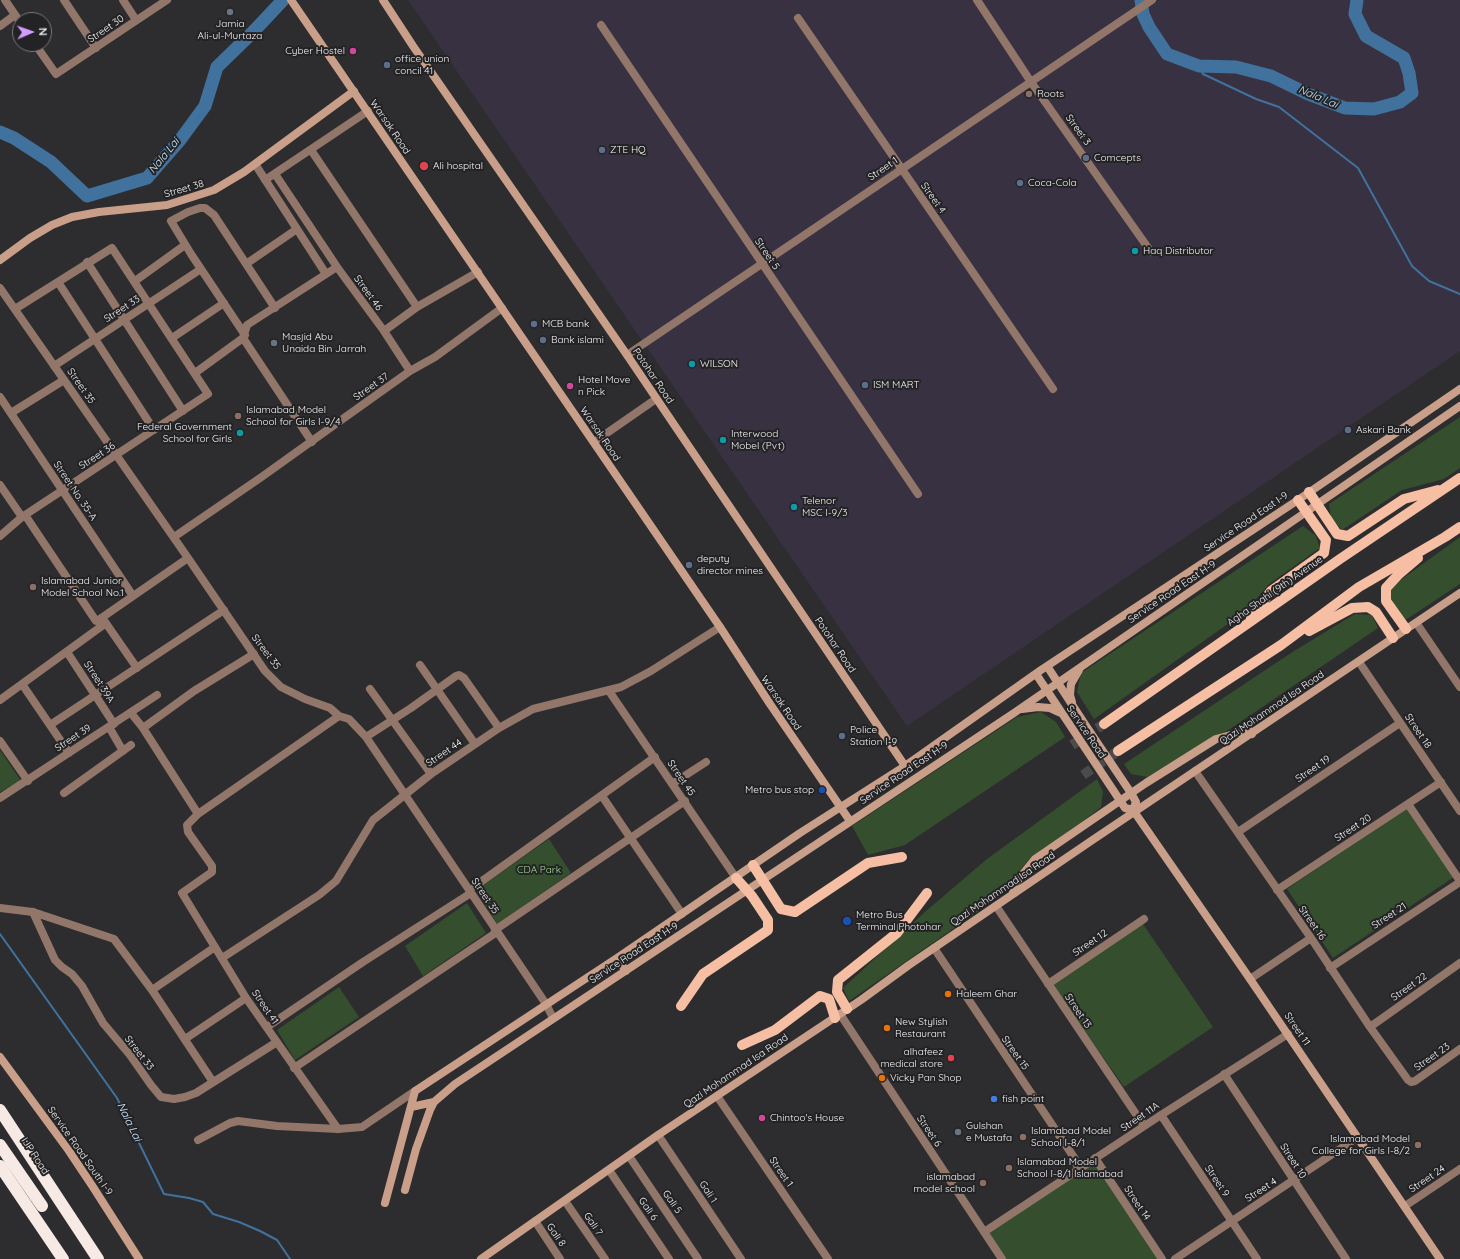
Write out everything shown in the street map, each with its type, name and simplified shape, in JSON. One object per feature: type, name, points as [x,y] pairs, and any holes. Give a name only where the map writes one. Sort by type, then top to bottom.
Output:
[{"type":"highway","points":[[0,1110],[98,1259]]},
{"type":"highway","name":"IJP Road","points":[[0,1125],[46,1203],[0,1145]]},
{"type":"highway","points":[[0,1166],[64,1259]]},
{"type":"main road","name":"Agha Shahi (9th) Avenue","points":[[1104,724],[1340,559],[1460,478]]},
{"type":"main road","points":[[1309,492],[1336,534],[1348,536],[1404,499],[1445,488]]},
{"type":"main road","points":[[1245,626],[1271,591],[1324,553],[1326,540],[1298,500]]},
{"type":"main road","points":[[1118,751],[1281,645],[1360,587],[1460,527]]},
{"type":"main road","points":[[1406,629],[1386,601],[1386,588],[1398,575],[1445,537]]},
{"type":"main road","points":[[1281,645],[1352,608],[1368,606],[1376,612],[1393,638]]},
{"type":"main road","points":[[753,865],[781,909],[795,912],[868,863],[902,857]]},
{"type":"main road","points":[[681,1006],[703,974],[768,930],[768,920],[747,890],[736,878]]},
{"type":"main road","points":[[841,1014],[837,992],[838,980],[896,933],[927,893]]},
{"type":"main road","points":[[742,1045],[775,1030],[820,996],[829,999],[841,1014]]},
{"type":"street","points":[[5,0],[13,12]]},
{"type":"street","points":[[64,0],[96,48]]},
{"type":"street","points":[[122,0],[136,20]]},
{"type":"street","name":"Street 30","points":[[41,52],[56,74],[167,0]]},
{"type":"street","name":"Warsak Road","points":[[291,0],[720,627],[770,704],[850,821]]},
{"type":"street","name":"Potohar Road","points":[[383,0],[413,46],[627,355],[904,766]]},
{"type":"street","name":"Street 3","points":[[977,0],[1031,82],[1151,252]]},
{"type":"street","name":"Street 1","points":[[627,355],[1152,0]]},
{"type":"street","name":"Street 4","points":[[798,18],[1053,389]]},
{"type":"street","points":[[0,26],[12,21]]},
{"type":"street","name":"Street 5","points":[[602,25],[918,494]]},
{"type":"street","name":"Street 38","points":[[0,260],[30,238],[72,217],[99,212],[167,205],[214,190],[255,164],[354,91]]},
{"type":"street","points":[[265,180],[368,112]]},
{"type":"street","points":[[311,150],[417,307]]},
{"type":"street","points":[[255,164],[326,274]]},
{"type":"street","name":"Street 46","points":[[275,174],[337,267],[384,331],[410,371]]},
{"type":"street","points":[[275,308],[214,215],[205,208],[200,208],[188,212],[171,221],[312,442]]},
{"type":"street","points":[[246,264],[297,229]]},
{"type":"street","points":[[135,281],[185,245]]},
{"type":"street","points":[[15,309],[87,262],[112,248],[195,373],[244,337],[247,325],[337,267]]},
{"type":"street","points":[[87,262],[184,411]]},
{"type":"street","name":"Street 33","points":[[54,366],[201,269]]},
{"type":"street","points":[[384,331],[417,307],[478,272]]},
{"type":"street","points":[[58,282],[154,430]]},
{"type":"street","name":"Street 35","points":[[0,288],[174,537],[265,671],[281,687],[330,708],[339,716],[349,719],[366,737],[404,794],[473,889],[496,931],[546,1004],[553,1018]]},
{"type":"street","points":[[172,338],[224,303]]},
{"type":"street","name":"Street 37","points":[[174,537],[312,442],[410,371],[435,357],[502,308]]},
{"type":"street","name":"Street 36","points":[[0,536],[23,516],[208,394],[195,373]]},
{"type":"street","points":[[11,413],[64,380]]},
{"type":"street","name":"Service Road East I-9","points":[[1042,670],[1298,500],[1460,389]]},
{"type":"street","name":"Street No. 35-A","points":[[0,397],[133,596]]},
{"type":"street","points":[[594,442],[656,399]]},
{"type":"street","name":"Service Road East H-9","points":[[405,1190],[416,1149],[434,1102],[455,1084],[1014,713],[1460,406]]},
{"type":"street","points":[[0,485],[96,621],[104,621]]},
{"type":"street","points":[[0,700],[67,652],[133,596],[188,558]]},
{"type":"street","name":"Qazi Mohammad Isa Road","points":[[481,1259],[658,1135],[841,1014],[934,948],[1134,811],[1252,734],[1406,629],[1417,624],[1460,593]]},
{"type":"street","points":[[50,725],[224,610]]},
{"type":"street","points":[[104,621],[137,668]]},
{"type":"street","points":[[1417,624],[1460,687]]},
{"type":"street","name":"Street 44","points":[[222,958],[319,895],[336,881],[373,820],[431,774],[499,728],[533,709],[621,687],[651,671],[720,627]]},
{"type":"street","name":"Street 39A","points":[[67,652],[96,696],[123,751]]},
{"type":"street","points":[[143,728],[194,691],[254,654]]},
{"type":"street","name":"Street 18","points":[[1359,662],[1460,811]]},
{"type":"street","points":[[1073,707],[1070,695],[1071,684],[1076,673],[1084,664]]},
{"type":"street","points":[[420,665],[475,744]]},
{"type":"street","name":"Service Road East H-9","points":[[415,1091],[617,958],[840,807],[904,766],[1042,670]]},
{"type":"street","name":"Service Road","points":[[1042,670],[1057,683],[1131,793],[1136,802],[1134,811],[1125,808],[1062,713],[1047,690],[1042,670]]},
{"type":"street","points":[[366,737],[394,720],[456,676],[461,676],[499,728]]},
{"type":"street","points":[[22,684],[69,753]]},
{"type":"street","points":[[370,688],[431,774]]},
{"type":"street","name":"Street 45","points":[[609,691],[736,878]]},
{"type":"street","name":"Street 39","points":[[0,798],[112,726],[157,695]]},
{"type":"street","points":[[1014,713],[1026,708],[1038,706],[1050,708],[1062,713]]},
{"type":"street","points":[[131,713],[143,728],[198,814],[339,716]]},
{"type":"street","name":"Street 19","points":[[1238,832],[1400,723]]},
{"type":"street","points":[[1015,893],[1013,891],[1014,886],[1035,859],[1131,793],[1216,739],[1249,730],[1252,734]]},
{"type":"street","points":[[0,741],[28,781]]},
{"type":"street","points":[[64,793],[131,745]]},
{"type":"street","points":[[267,1027],[473,889],[655,757]]},
{"type":"street","points":[[672,784],[706,762]]},
{"type":"street","name":"Street 16","points":[[1195,771],[1311,938],[1370,1027],[1408,1080],[1412,1082],[1415,1081]]},
{"type":"street","name":"Street 20","points":[[1277,890],[1441,782]]},
{"type":"street","points":[[602,796],[682,914]]},
{"type":"street","points":[[294,1068],[685,801]]},
{"type":"street","points":[[1408,804],[1460,881]]},
{"type":"street","name":"Street 11","points":[[1134,811],[1288,1034],[1440,1259]]},
{"type":"street","name":"Street 41","points":[[198,814],[186,825],[186,829],[212,866],[212,872],[182,893],[246,998],[338,1129]]},
{"type":"street","name":"Street 21","points":[[1330,968],[1460,881]]},
{"type":"street","name":"Street 13","points":[[996,906],[1144,1126]]},
{"type":"street","points":[[0,908],[33,912],[114,939],[152,990],[214,1082]]},
{"type":"street","name":"Street 33","points":[[33,912],[55,960],[72,974],[82,986],[103,1023],[130,1055],[161,1097],[174,1099],[196,1093],[277,1042]]},
{"type":"street","name":"Street 12","points":[[1048,984],[1144,919]]},
{"type":"street","points":[[1250,979],[1311,938]]},
{"type":"street","points":[[152,990],[215,947]]},
{"type":"street","name":"Street 15","points":[[934,948],[1074,1159],[1078,1169]]},
{"type":"street","points":[[617,958],[626,971]]},
{"type":"street","name":"Street 22","points":[[1370,1027],[1460,963]]},
{"type":"street","points":[[185,1039],[246,998]]},
{"type":"street","name":"Street 6","points":[[841,1014],[1002,1259]]},
{"type":"street","name":"Street 11A","points":[[984,1232],[1161,1114],[1288,1034]]},
{"type":"street","name":"Street 23","points":[[1415,1081],[1460,1049]]},
{"type":"street","name":"Service Road South I-9","points":[[0,1057],[73,1157],[139,1259]]},
{"type":"street","name":"Street 10","points":[[1224,1074],[1293,1181],[1346,1259]]},
{"type":"street","points":[[385,1203],[415,1091]]},
{"type":"street","points":[[198,1140],[230,1123],[238,1121],[277,1126],[338,1129],[362,1127],[415,1091]]},
{"type":"street","name":"Street 1","points":[[717,1096],[828,1259]]},
{"type":"street","points":[[411,1107],[434,1102]]},
{"type":"street","name":"Street 9","points":[[1161,1114],[1257,1259]]},
{"type":"street","name":"Gali 1","points":[[658,1135],[741,1259]]},
{"type":"street","name":"Street 4","points":[[1175,1259],[1358,1137]]},
{"type":"street","name":"Gali 5","points":[[629,1156],[698,1259]]},
{"type":"street","name":"Street 14","points":[[1095,1158],[1162,1259]]},
{"type":"street","name":"Street 24","points":[[1405,1206],[1460,1169]]},
{"type":"street","name":"Gali 6","points":[[609,1170],[670,1259]]},
{"type":"street","name":"Gali 7","points":[[565,1200],[605,1259]]},
{"type":"street","name":"Gali 8","points":[[535,1221],[560,1259]]},
{"type":"shaded area","points":[[408,0],[1460,0],[1460,351],[907,726]]},
{"type":"green space","points":[[1460,417],[1460,468],[1444,479],[1402,490],[1342,530],[1331,518],[1329,504]]},
{"type":"green space","points":[[1303,526],[1316,536],[1320,548],[1269,584],[1246,611],[1094,719],[1077,692],[1081,673]]},
{"type":"green space","points":[[1460,537],[1460,584],[1407,619],[1401,619],[1390,603],[1391,587]]},
{"type":"green space","points":[[1355,614],[1372,615],[1378,628],[1230,729],[1147,777],[1131,774],[1124,764],[1294,651]]},
{"type":"green space","points":[[1041,712],[1056,722],[1065,737],[905,845],[868,855],[852,826],[1017,717]]},
{"type":"green space","points":[[0,750],[21,781],[0,792]]},
{"type":"green space","points":[[1097,779],[1103,792],[1101,807],[1080,824],[1031,857],[996,899],[849,1001],[843,988],[926,911],[987,859]]},
{"type":"green space","points":[[1408,808],[1454,877],[1333,958],[1287,889]]},
{"type":"green space","name":"CDA Park","points":[[549,839],[571,873],[497,924],[476,890]]},
{"type":"green space","points":[[467,903],[486,933],[423,976],[405,946]]},
{"type":"green space","points":[[1143,924],[1213,1027],[1124,1087],[1052,984]]},
{"type":"green space","points":[[339,987],[359,1017],[295,1060],[277,1030]]},
{"type":"green space","points":[[1095,1158],[1162,1259],[1006,1259],[987,1232]]},
{"type":"waterway","name":"Nala Lai","points":[[0,132],[14,138],[51,162],[87,196],[147,178],[180,140],[205,106],[217,67],[283,0]]},
{"type":"waterway","name":"Nala Lai","points":[[1141,0],[1143,14],[1149,27],[1167,54],[1199,66],[1236,67],[1271,76],[1308,94],[1345,108],[1374,109],[1400,102],[1412,93],[1409,73],[1404,58],[1366,36],[1355,14],[1357,0]]},
{"type":"waterway","points":[[1199,66],[1203,74],[1256,99],[1279,107],[1358,168],[1412,266],[1429,281],[1460,294]]},
{"type":"waterway","name":"Nala Lai","points":[[0,934],[117,1098],[164,1194],[203,1202],[213,1214],[239,1222],[260,1231],[277,1240],[290,1259]]},
{"type":"tunnel","points":[[1072,745],[1104,724]]},
{"type":"tunnel","points":[[1083,775],[1118,751]]},
{"type":"place","name":"Jamia Ali-ul-Murtaza","points":[[230,12]]},
{"type":"place","name":"Cyber Hostel","points":[[353,51]]},
{"type":"place","name":"office union concil 41","points":[[387,65]]},
{"type":"place","name":"Roots","points":[[1029,94]]},
{"type":"place","name":"ZTE HQ","points":[[602,150]]},
{"type":"place","name":"Comcepts","points":[[1086,158]]},
{"type":"place","name":"Ali hospital","points":[[424,166]]},
{"type":"place","name":"Coca-Cola","points":[[1020,183]]},
{"type":"place","name":"Haq Distributor","points":[[1135,251]]},
{"type":"place","name":"MCB bank","points":[[534,324]]},
{"type":"place","name":"Bank islami","points":[[543,340]]},
{"type":"place","name":"Masjid Abu Unaida Bin Jarrah","points":[[274,343]]},
{"type":"place","name":"WILSON","points":[[692,364]]},
{"type":"place","name":"ISM MART","points":[[865,385]]},
{"type":"place","name":"Hotel Move n Pick","points":[[570,386]]},
{"type":"place","name":"Islamabad Model School for Girls I-9/4","points":[[238,416]]},
{"type":"place","name":"Askari Bank","points":[[1348,430]]},
{"type":"place","name":"Federal Government School for Girls","points":[[240,433]]},
{"type":"place","name":"Interwood Mobel (Pvt)","points":[[723,440]]},
{"type":"place","name":"Telenor MSC I-9/3","points":[[794,507]]},
{"type":"place","name":"deputy director mines","points":[[689,565]]},
{"type":"place","name":"Islamabad Junior Model School No.1","points":[[33,587]]},
{"type":"place","name":"Police Station I-9","points":[[842,736]]},
{"type":"place","name":"Metro bus stop","points":[[822,790]]},
{"type":"place","name":"Metro Bus Terminal Photohar","points":[[847,921]]},
{"type":"place","name":"Haleem Ghar","points":[[948,994]]},
{"type":"place","name":"New Stylish Restaurant","points":[[887,1028]]},
{"type":"place","name":"alhafeez medical store","points":[[951,1058]]},
{"type":"place","name":"Vicky Pan Shop","points":[[882,1078]]},
{"type":"place","name":"fish point","points":[[994,1099]]},
{"type":"place","name":"Chintoo's House","points":[[762,1118]]},
{"type":"place","name":"Gulshan e Mustafa","points":[[958,1132]]},
{"type":"place","name":"Islamabad Model School I-8/1","points":[[1023,1137]]},
{"type":"place","name":"Islamabad Model College for Girls I-8/2","points":[[1418,1145]]},
{"type":"place","name":"Islamabad Model School I-8/1 Islamabad","points":[[1009,1168]]},
{"type":"place","name":"islamabad model school","points":[[983,1183]]}]
